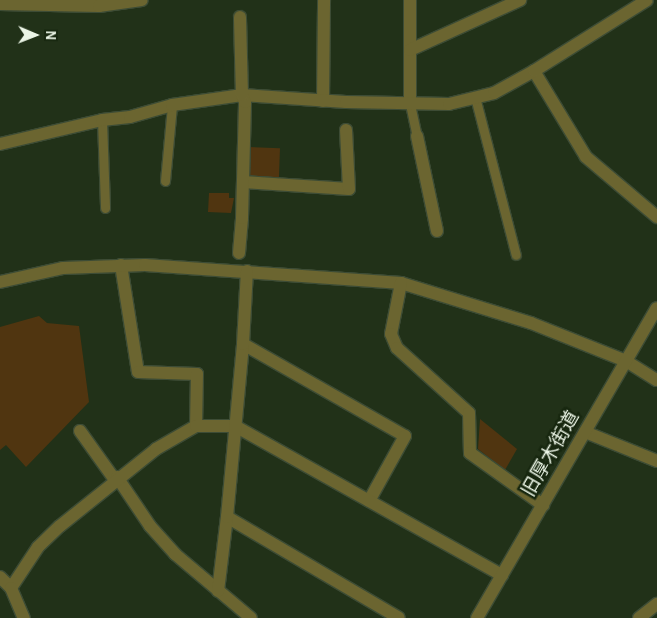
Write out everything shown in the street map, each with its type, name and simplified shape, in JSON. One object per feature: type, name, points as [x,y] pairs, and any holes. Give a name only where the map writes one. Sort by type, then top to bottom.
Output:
[{"type":"street","points":[[0,4],[99,6],[139,0]]},
{"type":"street","points":[[323,101],[324,0]]},
{"type":"street","points":[[410,0],[410,104]]},
{"type":"street","points":[[410,50],[520,0]]},
{"type":"street","points":[[0,144],[102,120],[130,117],[172,105],[242,95],[323,101],[449,104],[494,93],[534,71],[647,0]]},
{"type":"street","points":[[239,253],[245,102],[242,95],[240,17]]},
{"type":"street","points":[[534,71],[586,157],[656,212]]},
{"type":"street","points":[[243,182],[349,188],[346,130]]},
{"type":"street","points":[[417,136],[437,231]]},
{"type":"street","points":[[121,266],[138,372],[197,374],[196,426]]},
{"type":"street","points":[[0,282],[63,268],[121,266],[247,271],[401,283],[530,323],[626,361],[657,380]]},
{"type":"street","points":[[218,591],[227,517],[243,344],[247,271]]},
{"type":"street","points":[[401,283],[391,334],[397,348],[469,413],[470,453],[543,505]]},
{"type":"street","name":"旧厚木街道","points":[[477,618],[657,308]]},
{"type":"street","points":[[243,344],[405,436],[369,501]]},
{"type":"street","points":[[10,588],[38,547],[116,478],[156,449],[196,426],[235,426],[502,575]]},
{"type":"street","points":[[80,431],[150,526],[175,554],[251,618]]},
{"type":"street","points":[[585,432],[657,461]]},
{"type":"street","points":[[227,517],[399,618]]},
{"type":"street","points":[[0,577],[10,588],[24,618]]},
{"type":"street","points":[[639,618],[657,604]]},
{"type":"lane","points":[[475,97],[516,255]]},
{"type":"lane","points":[[410,104],[417,136]]},
{"type":"lane","points":[[165,180],[172,105]]},
{"type":"lane","points":[[102,120],[106,208]]},
{"type":"shaded area","points":[[247,147],[280,148],[279,179],[246,178]]},
{"type":"shaded area","points":[[209,193],[229,193],[229,198],[234,198],[231,213],[208,212]]},
{"type":"shaded area","points":[[39,316],[47,323],[79,326],[89,402],[26,467],[6,445],[0,450],[0,327]]},
{"type":"shaded area","points":[[480,419],[517,449],[505,470],[478,449]]}]
